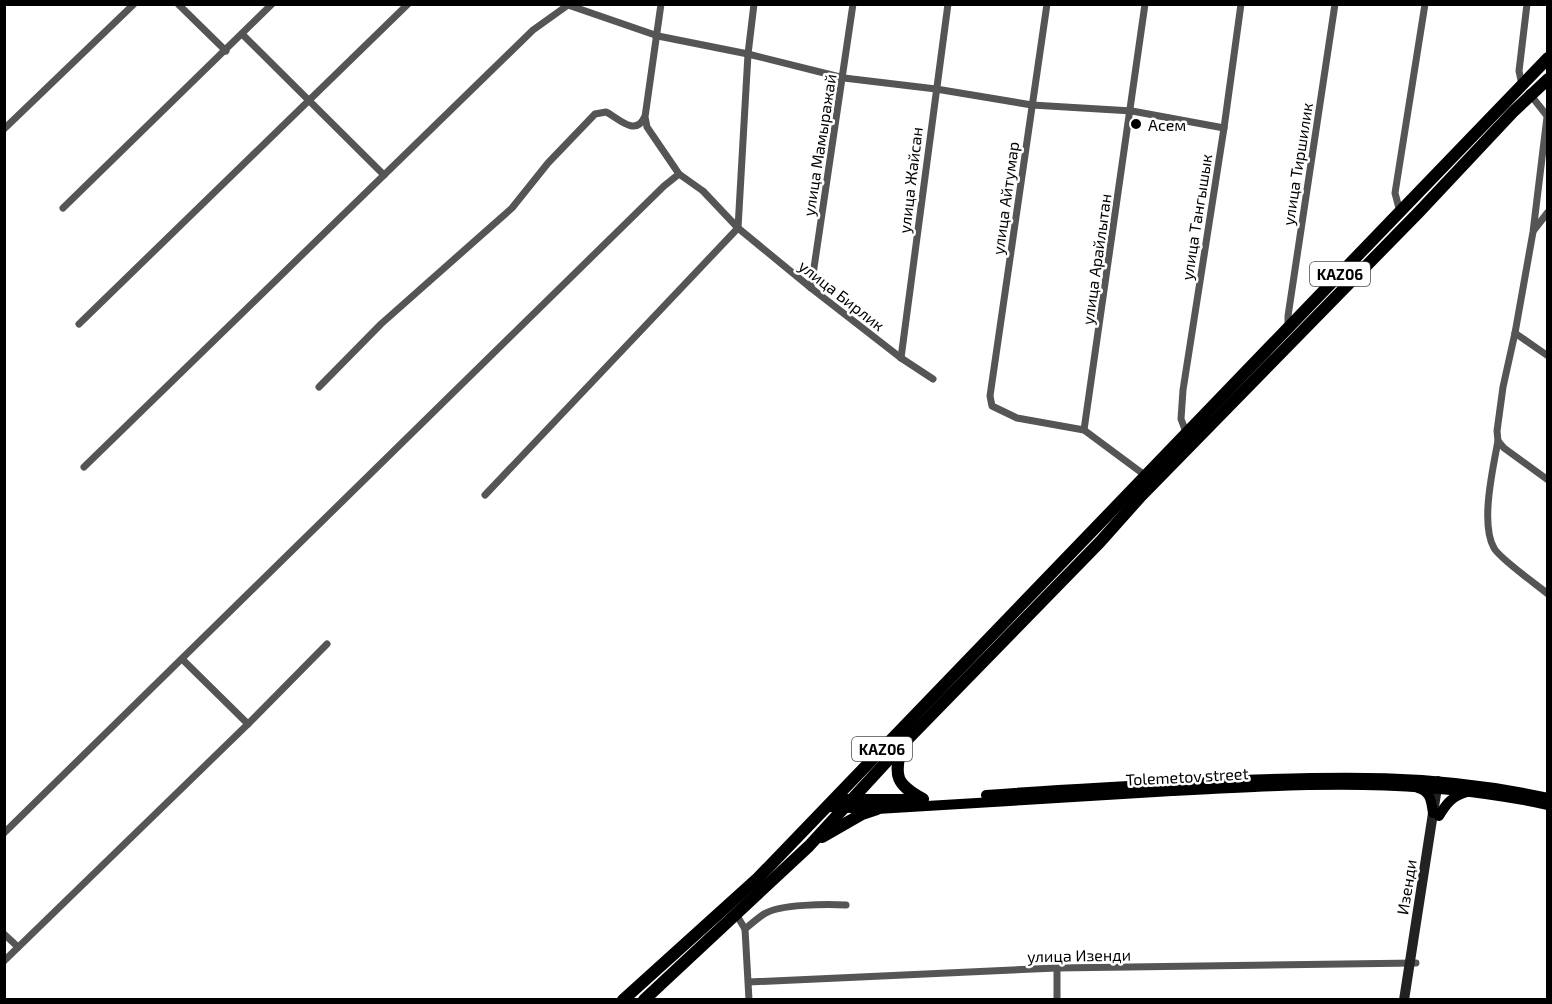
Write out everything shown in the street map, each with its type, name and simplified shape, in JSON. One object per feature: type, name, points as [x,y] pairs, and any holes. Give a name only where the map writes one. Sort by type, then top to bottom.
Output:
[{"type":"highway","name":"KАZ06","points":[[623,999],[901,746],[1100,542],[1186,432],[1548,57]]},
{"type":"highway","name":"KАZ06","points":[[644,999],[809,846],[838,804],[1079,546],[1419,212],[1513,112],[1548,79]]},
{"type":"highway","points":[[901,746],[896,766],[900,783],[904,788],[923,799]]},
{"type":"highway","points":[[809,846],[849,821],[877,809]]},
{"type":"main road","name":"Tolemetov street","points":[[838,804],[1103,786],[1370,776],[1511,790],[1548,798]]},
{"type":"main road","name":"Tolemetov street","points":[[838,804],[877,809],[1313,784],[1406,786],[1440,784],[1548,805]]},
{"type":"main road","points":[[1406,786],[1425,790],[1436,814],[1455,796],[1473,791]]},
{"type":"street","points":[[4,129],[134,4]]},
{"type":"street","points":[[178,4],[226,51]]},
{"type":"street","points":[[63,208],[272,4]]},
{"type":"street","points":[[79,324],[408,4]]},
{"type":"street","points":[[319,387],[381,324],[512,208],[548,163],[595,114],[606,112],[625,124],[636,126],[642,123],[645,117],[661,4]]},
{"type":"street","points":[[485,495],[738,228],[748,54],[754,4]]},
{"type":"street","name":"улица Мамыражай","points":[[811,288],[844,78],[853,4]]},
{"type":"street","name":"улица Жайсан","points":[[901,358],[948,4]]},
{"type":"street","name":"улица Айтумар","points":[[1047,4],[990,396],[992,406],[1017,418],[1084,430]]},
{"type":"street","name":"улица Арайлытан","points":[[1084,430],[1145,4]]},
{"type":"street","name":"улица Тангышык","points":[[1186,432],[1181,419],[1183,390],[1241,4]]},
{"type":"street","name":"улица Тиршилик","points":[[1288,328],[1335,4]]},
{"type":"street","points":[[1400,212],[1395,193],[1425,4]]},
{"type":"street","points":[[1527,4],[1519,71],[1522,84],[1547,117],[1533,232],[1503,387],[1497,431],[1498,441],[1490,489],[1488,532],[1494,550],[1548,594]]},
{"type":"street","points":[[84,467],[533,30],[568,5],[657,36],[748,54],[844,78],[936,89],[1032,105],[1131,111],[1224,128]]},
{"type":"street","points":[[243,34],[384,175]]},
{"type":"street","points":[[4,833],[664,186],[679,174],[647,127],[645,117]]},
{"type":"street","name":"улица Бирлик","points":[[679,174],[703,191],[738,228],[811,288],[901,358],[933,379]]},
{"type":"street","points":[[1533,232],[1548,212]]},
{"type":"street","points":[[1515,333],[1548,356]]},
{"type":"street","points":[[1084,430],[1150,478]]},
{"type":"street","points":[[1498,441],[1548,480]]},
{"type":"street","points":[[4,961],[327,644]]},
{"type":"street","points":[[182,659],[248,724]]},
{"type":"street","name":"Изенди","points":[[1410,999],[1413,962],[1440,784]]},
{"type":"street","points":[[746,929],[771,910],[815,904],[846,905]]},
{"type":"street","points":[[736,914],[746,929],[749,999]]},
{"type":"street","points":[[4,934],[18,947]]},
{"type":"street","name":"Изенди","points":[[1404,999],[1413,962]]},
{"type":"street","name":"улица Изенди","points":[[749,982],[1057,968],[1413,962]]},
{"type":"street","points":[[1057,968],[1057,999]]},
{"type":"place","name":"Асем","points":[[1136,124]]}]
